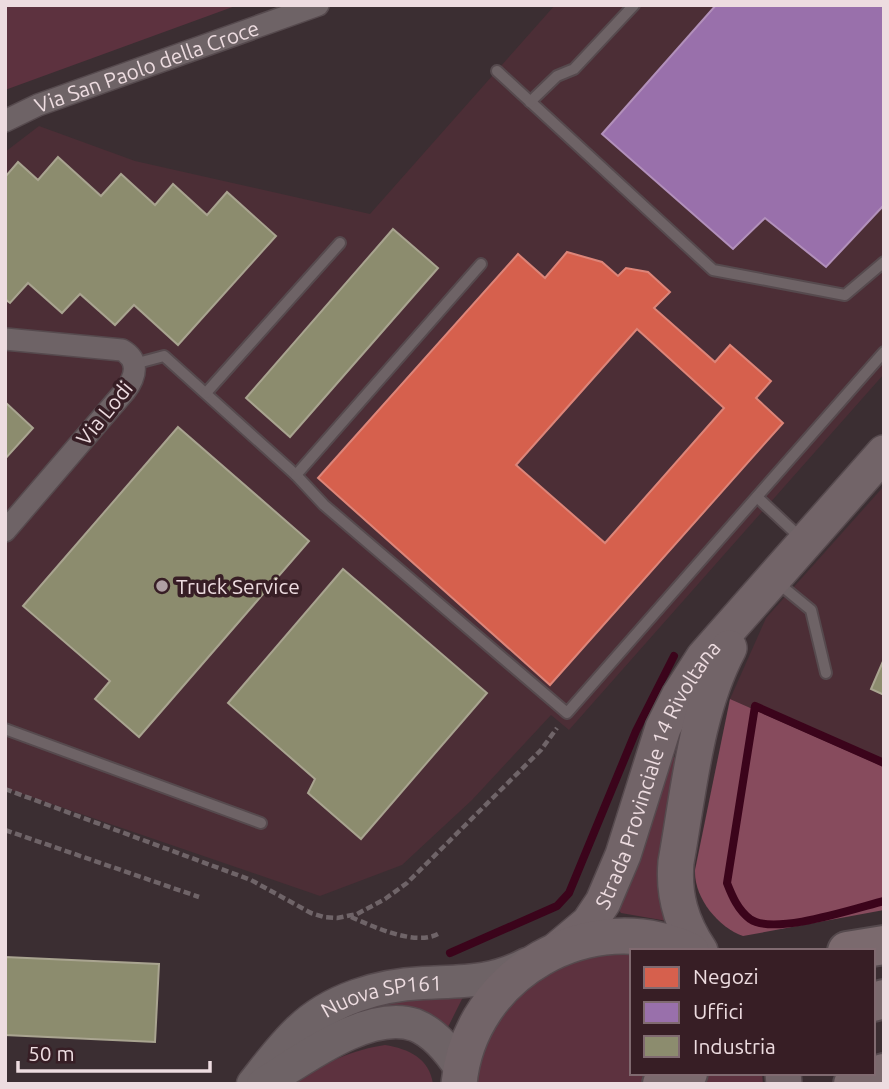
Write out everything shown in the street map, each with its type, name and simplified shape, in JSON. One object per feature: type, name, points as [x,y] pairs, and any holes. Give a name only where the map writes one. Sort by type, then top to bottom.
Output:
[{"type":"highway","points":[[859,949],[884,945]]},
{"type":"highway","points":[[853,1084],[884,1073]]},
{"type":"highway","points":[[662,1084],[683,1075]]},
{"type":"main road","name":"Strada Provinciale 14 Rivoltana","points":[[460,1077],[468,1043],[486,1008],[507,982],[590,923],[603,902],[626,845],[658,741],[679,696],[704,657],[884,453]]},
{"type":"main road","name":"Strada Provinciale 14 Rivoltana","points":[[699,949],[688,932],[680,911],[675,885],[676,862],[704,710],[718,668],[764,588]]},
{"type":"main road","points":[[548,953],[595,937],[623,935],[662,940],[686,949]]},
{"type":"main road","name":"Nuova SP161","points":[[253,1084],[301,1028],[335,1004],[400,985],[473,982],[501,976],[548,953]]},
{"type":"main road","name":"Nuova SP161","points":[[263,1084],[354,1032],[391,1022],[403,1022],[423,1030],[444,1046],[460,1077]]},
{"type":"street","name":"Via San Paolo della Croce","points":[[10,118],[38,105],[318,5]]},
{"type":"street","name":"Via Lodi","points":[[5,339],[122,350],[130,355],[134,364],[134,378],[129,387],[5,531]]},
{"type":"lane","points":[[530,102],[557,76],[574,69],[634,5]]},
{"type":"lane","points":[[497,71],[713,270],[845,295],[884,262]]},
{"type":"lane","points":[[206,393],[340,243]]},
{"type":"lane","points":[[296,475],[481,264]]},
{"type":"lane","points":[[134,364],[164,356],[296,475],[324,505],[567,713],[884,352]]},
{"type":"lane","points":[[757,497],[805,542]]},
{"type":"lane","points":[[764,588],[811,610],[826,673]]},
{"type":"lane","points":[[5,729],[261,823]]},
{"type":"path","points":[[5,789],[251,880],[318,915],[331,918],[351,916],[385,899],[420,871],[541,750],[567,713]]},
{"type":"path","points":[[5,830],[199,897]]},
{"type":"path","points":[[351,916],[384,931],[420,938],[438,934]]},
{"type":"shaded area","points":[[5,5],[238,5],[5,90]]},
{"type":"shaded area","points":[[555,5],[884,5],[884,374],[569,730],[551,715],[472,800],[402,865],[320,896],[8,789],[5,786],[5,152],[39,126],[135,161],[370,214]]},
{"type":"shaded area","points":[[884,486],[884,767],[730,699],[766,618]]},
{"type":"shaded area","points":[[730,699],[884,767],[884,910],[743,936],[725,926],[709,910],[699,891],[695,870]]},
{"type":"shaded area","points":[[674,757],[678,758],[667,921],[621,913],[619,910],[670,761]]},
{"type":"shaded area","points":[[630,954],[630,1075],[762,1075],[763,1084],[474,1084],[483,1047],[493,1027],[521,993],[557,970],[598,957]]},
{"type":"shaded area","points":[[464,995],[444,1030],[408,1010],[366,1007],[368,1003]]},
{"type":"shaded area","points":[[385,1045],[416,1056],[427,1068],[433,1084],[295,1084],[338,1058]]},
{"type":"building: Negozi","points":[[567,252],[602,262],[618,276],[626,268],[648,272],[670,292],[654,308],[715,362],[730,345],[771,381],[756,398],[783,423],[550,685],[318,478],[518,254],[545,278]],"holes":[[[637,329],[724,408],[605,543],[516,465]]]},
{"type":"building: Uffici","points":[[716,5],[884,5],[884,205],[826,267],[765,218],[733,249],[602,134]]},
{"type":"building: Industria","points":[[58,157],[101,196],[121,174],[155,205],[173,184],[207,215],[227,192],[276,236],[178,345],[134,305],[115,325],[80,294],[62,313],[28,283],[10,303],[5,299],[5,177],[18,162],[38,180]]},
{"type":"building: Industria","points":[[393,229],[438,268],[290,437],[246,398]]},
{"type":"building: Industria","points":[[5,402],[33,428],[5,459]]},
{"type":"building: Industria","points":[[178,427],[309,541],[139,737],[95,699],[110,681],[23,606]]},
{"type":"building: Industria","points":[[343,569],[487,693],[361,839],[308,793],[315,779],[228,703]]},
{"type":"building: Industria","points":[[884,659],[884,695],[871,689]]},
{"type":"building: Industria","points":[[5,957],[159,964],[155,1042],[5,1035]]},
{"type":"waterway","points":[[450,953],[557,906],[569,893],[636,731],[674,656]]},
{"type":"waterway","points":[[884,763],[755,706],[727,883],[742,911],[750,919],[762,923],[796,923],[884,901]]},
{"type":"place","name":"Truck Service","points":[[162,586]]}]
